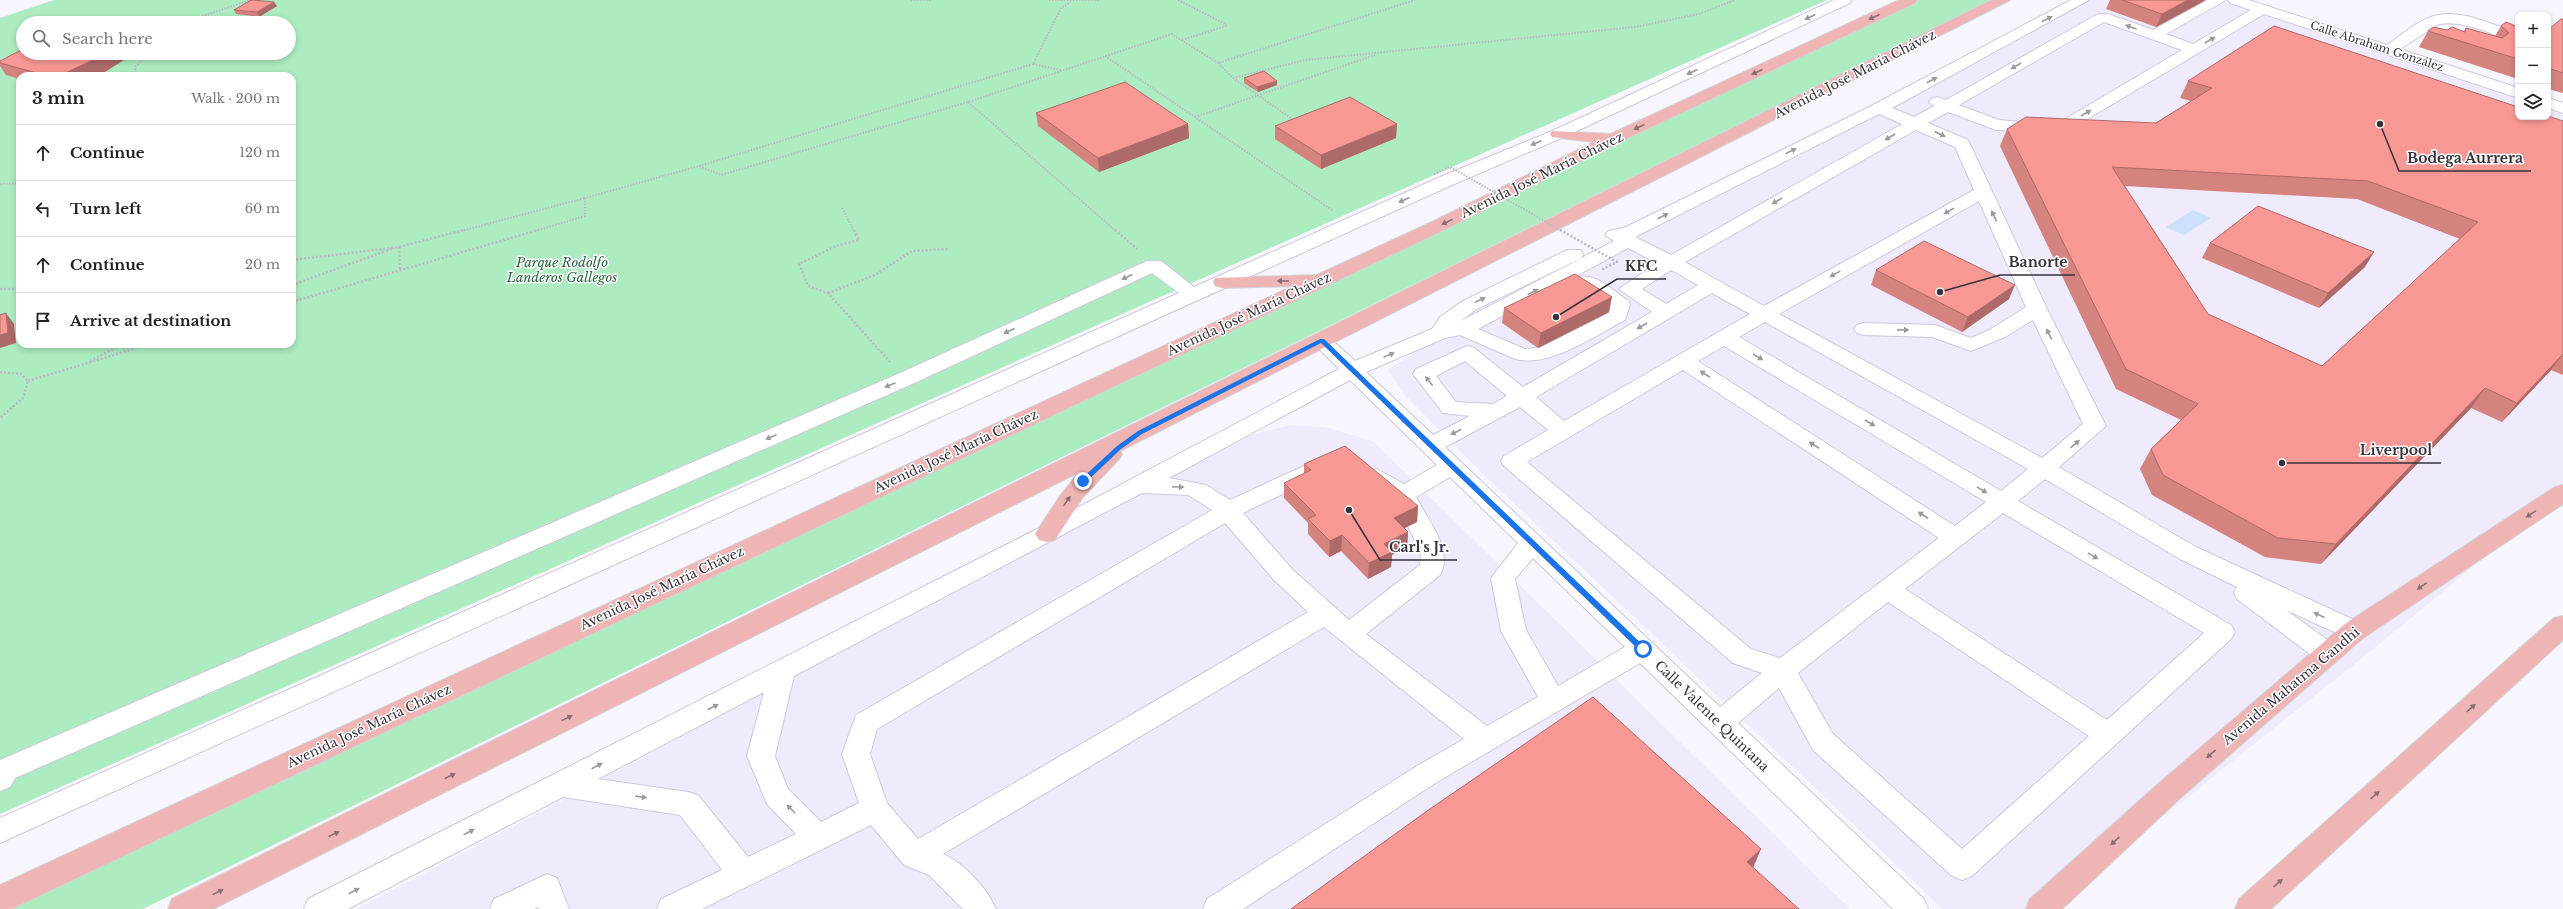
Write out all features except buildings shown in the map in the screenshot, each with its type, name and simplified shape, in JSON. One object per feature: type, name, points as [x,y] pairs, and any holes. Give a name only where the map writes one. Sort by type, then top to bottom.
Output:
[{"type":"main road","name":"Avenida José María Chávez","points":[[0,899],[1440,225],[1614,139],[1910,0]]},
{"type":"main road","name":"Avenida José María Chávez","points":[[183,909],[2003,0]]},
{"type":"main road","points":[[1558,134],[1614,139]]},
{"type":"main road","points":[[1222,282],[1322,280]]},
{"type":"main road","points":[[1047,534],[1057,515],[1083,481],[1119,447],[1140,432]]},
{"type":"main road","name":"Avenida Mahatma Gandhi","points":[[2041,909],[2168,792],[2354,631],[2563,493]]},
{"type":"main road","points":[[2250,909],[2563,625]]},
{"type":"street","points":[[0,831],[1194,296],[1352,223],[1558,134],[1846,0]]},
{"type":"street","points":[[2154,35],[2218,0]]},
{"type":"street","name":"Calle Abraham González","points":[[2235,0],[2515,92]]},
{"type":"street","points":[[1449,328],[1468,306],[1623,236],[1879,108],[2077,3],[2103,16],[2194,49]]},
{"type":"street","points":[[1910,91],[1996,125],[2058,130],[2262,9]]},
{"type":"street","points":[[1666,312],[1629,289],[1671,262],[2103,16]]},
{"type":"street","points":[[2389,50],[2435,20],[2443,18],[2455,19],[2515,37]]},
{"type":"street","points":[[2551,104],[2563,108]]},
{"type":"street","points":[[1720,723],[1782,669],[2045,469],[2095,426],[2037,309],[1962,144],[1879,108]]},
{"type":"street","points":[[1962,144],[1996,125]]},
{"type":"street","points":[[1724,337],[2222,632],[1962,867],[1823,742],[1782,669],[1742,656],[1512,461],[1724,337],[1983,192]]},
{"type":"street","points":[[1623,236],[1763,315],[2045,469],[2188,553],[2275,613],[2328,654]]},
{"type":"street","points":[[319,909],[1047,534],[1353,370],[1449,328],[1571,271],[1623,236]]},
{"type":"street","points":[[0,779],[4,770],[905,378],[1147,258],[1194,296]]},
{"type":"street","points":[[1449,328],[1522,355],[1543,354],[1618,316],[1620,304],[1571,271]]},
{"type":"street","points":[[1431,445],[1497,411],[1712,285]]},
{"type":"street","points":[[1864,329],[1935,330],[1971,345],[1998,333],[2037,309]]},
{"type":"street","name":"Calle Valente Quintana","points":[[1322,341],[1912,909]]},
{"type":"street","points":[[1497,411],[1450,408],[1423,374],[1467,352],[1563,431]]},
{"type":"street","points":[[1684,361],[1955,537]]},
{"type":"street","points":[[981,909],[965,889],[939,866],[914,856],[875,809],[856,754],[865,723],[1228,511],[1328,463]]},
{"type":"street","points":[[1403,494],[1453,466]]},
{"type":"street","points":[[1349,633],[1432,569],[1433,553],[1403,494],[1360,467]]},
{"type":"street","points":[[1139,485],[1196,488],[1214,498],[1228,511],[1251,542],[1279,572],[1349,633],[1485,740]]},
{"type":"street","points":[[1532,542],[1504,578],[1514,632],[1553,701]]},
{"type":"street","points":[[2188,553],[2354,631]]},
{"type":"street","points":[[1887,589],[2109,735]]},
{"type":"street","points":[[914,856],[1327,613]]},
{"type":"street","points":[[1218,909],[1426,774],[1643,649]]},
{"type":"street","points":[[782,671],[761,756],[777,796],[818,837]]},
{"type":"street","points":[[561,785],[688,804],[743,874]]},
{"type":"street","points":[[672,909],[875,809]]},
{"type":"street","points":[[504,909],[547,887],[554,909]]},
{"type":"path","points":[[203,16],[251,0]]},
{"type":"path","points":[[912,0],[932,0]]},
{"type":"path","points":[[1049,0],[1072,2],[1100,0]]},
{"type":"path","points":[[1178,0],[1227,26],[1182,40]]},
{"type":"path","points":[[1218,63],[1415,0]]},
{"type":"path","points":[[1233,78],[1305,60],[1380,54],[1635,27],[1682,19],[1716,9],[1735,0]]},
{"type":"path","points":[[1033,64],[1061,8],[1072,2]]},
{"type":"path","points":[[699,166],[721,174],[968,102],[1172,34],[1218,63],[1233,78],[1297,122]]},
{"type":"path","points":[[1195,117],[1380,54]]},
{"type":"path","points":[[1105,56],[1352,223]]},
{"type":"path","points":[[135,72],[136,66],[142,60]]},
{"type":"path","points":[[296,284],[399,247],[699,166],[1033,64],[1063,70]]},
{"type":"path","points":[[968,102],[1147,258]]},
{"type":"path","points":[[1434,174],[1450,168],[1617,262],[1601,270]]},
{"type":"path","points":[[0,184],[16,183]]},
{"type":"path","points":[[296,301],[585,216],[585,198]]},
{"type":"path","points":[[842,208],[859,240],[836,246],[799,264],[808,286],[828,293],[905,378]]},
{"type":"path","points":[[296,260],[399,247]]},
{"type":"path","points":[[399,247],[400,270]]},
{"type":"path","points":[[828,293],[875,275],[912,251],[948,249]]},
{"type":"path","points":[[0,289],[16,289]]},
{"type":"path","points":[[83,364],[115,348]]},
{"type":"path","points":[[28,381],[137,348]]},
{"type":"path","points":[[0,372],[21,374],[28,381],[28,390],[22,401],[0,418]]},
{"type":"shaded area","points":[[2074,0],[2219,0],[2515,99],[2515,120],[2551,120],[2551,111],[2563,115],[2563,493],[2362,658],[2047,909],[1943,909],[1484,475],[1404,394],[1388,370],[1428,344]]},
{"type":"shaded area","points":[[1292,425],[1329,428],[1374,442],[1850,909],[357,909],[1253,434]]},
{"type":"green space","name":"Parque Rodolfo Landeros Gallegos","points":[[54,0],[1827,0],[0,814],[0,18]]},
{"type":"green space","points":[[1919,0],[1992,0],[143,909],[0,909],[0,906]]},
{"type":"water","points":[[2193,210],[2211,218],[2184,235],[2166,227]]},
{"type":"place","name":"Bodega Aurrera","points":[[2380,124]]},
{"type":"place","name":"Banorte","points":[[1940,292]]},
{"type":"place","name":"KFC","points":[[1556,317]]},
{"type":"place","name":"Liverpool","points":[[2282,463]]},
{"type":"place","name":"Carl's Jr.","points":[[1349,510]]},
{"type":"route","points":[[1083,481],[1100,463],[1140,432],[1322,341],[1643,649]]}]
